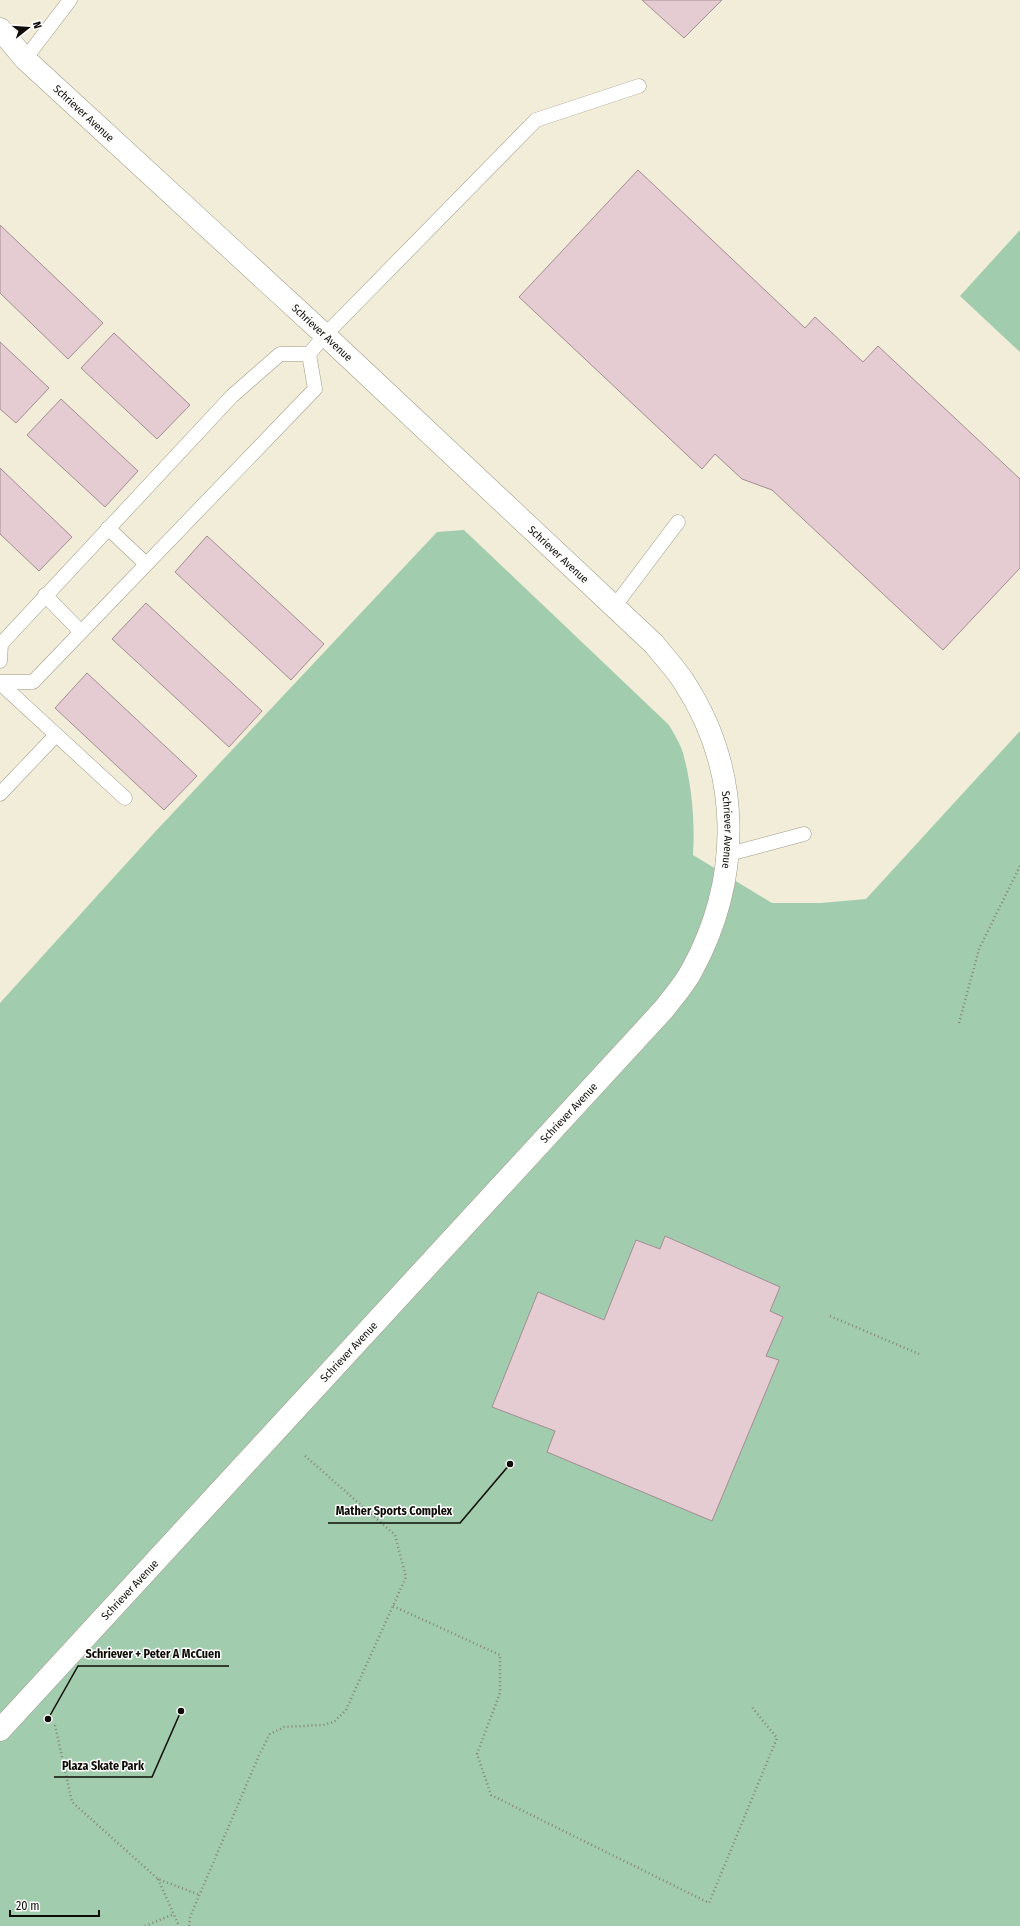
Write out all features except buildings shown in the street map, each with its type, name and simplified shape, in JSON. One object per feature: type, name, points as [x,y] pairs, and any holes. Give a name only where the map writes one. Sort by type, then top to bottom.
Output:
[{"type":"street","name":"Schriever Avenue","points":[[0,29],[25,59],[325,335],[654,644],[679,676],[707,724],[722,769],[728,806],[729,854],[723,891],[712,928],[692,971],[664,1009],[0,1730]]},
{"type":"lane","points":[[25,59],[70,0]]},
{"type":"lane","points":[[0,682],[33,682],[315,389],[309,354],[325,335],[536,120],[640,86]]},
{"type":"lane","points":[[0,661],[1,644],[232,396],[280,354],[309,354]]},
{"type":"lane","points":[[614,607],[678,522]]},
{"type":"lane","points":[[108,528],[146,564]]},
{"type":"lane","points":[[46,595],[81,632]]},
{"type":"lane","points":[[0,682],[125,798]]},
{"type":"lane","points":[[0,794],[56,734]]},
{"type":"lane","points":[[729,854],[804,834]]},
{"type":"path","points":[[959,1023],[979,949],[1020,866]]},
{"type":"path","points":[[830,1316],[918,1354]]},
{"type":"path","points":[[189,1926],[190,1917],[260,1753],[270,1734],[284,1727],[323,1725],[334,1722],[346,1710],[406,1577],[395,1535],[304,1455]]},
{"type":"path","points":[[393,1606],[500,1655],[500,1693],[476,1754],[491,1795],[708,1903],[778,1738],[751,1706]]},
{"type":"path","points":[[55,1725],[72,1802],[158,1879],[200,1895]]},
{"type":"path","points":[[158,1879],[179,1926]]},
{"type":"path","points":[[145,1926],[174,1914]]},
{"type":"green space","points":[[1020,230],[1020,352],[960,296]]},
{"type":"green space","points":[[464,530],[669,725],[682,749],[689,778],[694,829],[693,855],[772,903],[821,903],[866,899],[1020,731],[1020,1926],[0,1926],[0,1003],[154,833],[437,532]]},
{"type":"place","name":"Mather Sports Complex","points":[[510,1464]]},
{"type":"place","name":"Plaza Skate Park","points":[[181,1711]]},
{"type":"place","name":"Schriever + Peter A McCuen","points":[[48,1719]]}]
